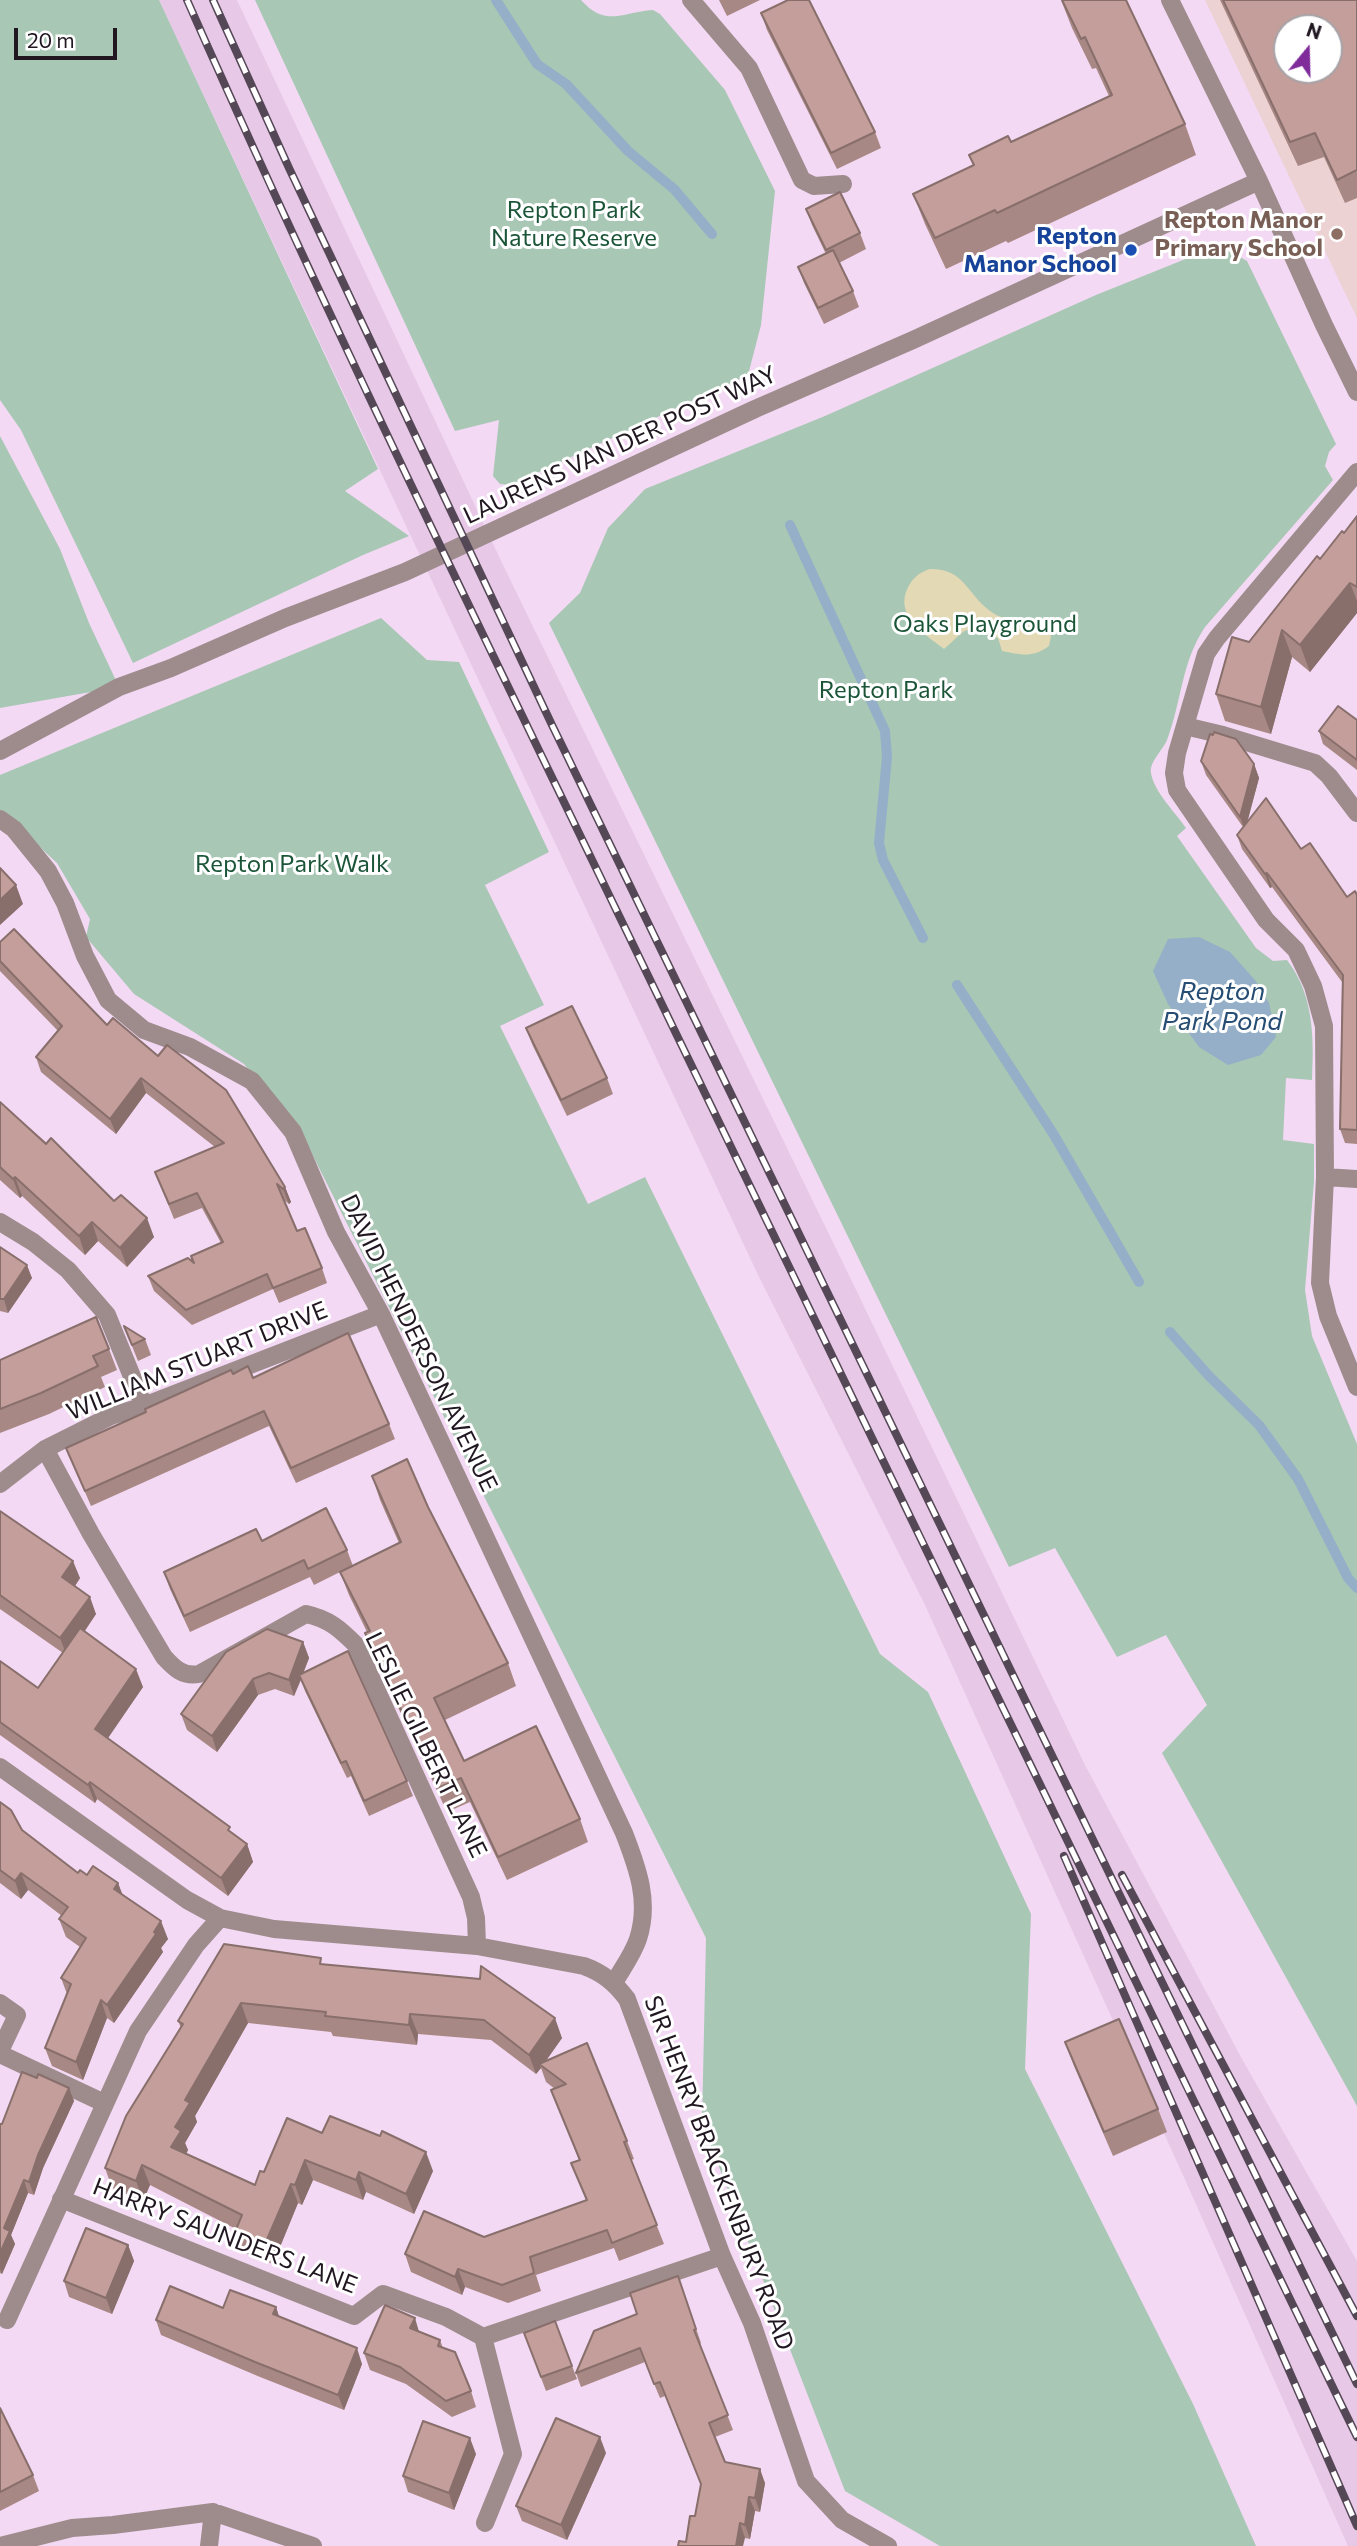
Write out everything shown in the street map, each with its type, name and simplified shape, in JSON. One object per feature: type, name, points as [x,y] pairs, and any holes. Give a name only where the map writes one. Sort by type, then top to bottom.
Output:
[{"type":"street","points":[[691,0],[749,68],[802,180],[814,186],[843,184]]},
{"type":"street","points":[[1170,0],[1259,181],[1324,326],[1357,392]]},
{"type":"street","name":"LAURENS VAN DER POST WAY","points":[[0,751],[119,687],[405,572],[755,409],[913,340],[1259,181]]},
{"type":"street","points":[[1357,472],[1206,654],[1174,773],[1177,790],[1266,920],[1296,950],[1306,967],[1321,1009],[1324,1026],[1325,1177],[1320,1283],[1328,1316],[1357,1387]]},
{"type":"street","points":[[1185,726],[1315,763],[1329,776],[1357,813]]},
{"type":"street","name":"DAVID HENDERSON AVENUE","points":[[0,819],[15,829],[48,871],[65,903],[85,956],[108,1000],[144,1030],[190,1047],[252,1081],[293,1132],[337,1232],[382,1314],[613,1808],[637,1866],[644,1897],[643,1918],[637,1942],[614,1983]]},
{"type":"street","points":[[1325,1177],[1357,1179]]},
{"type":"street","points":[[0,1223],[33,1242],[68,1270],[107,1315],[144,1406]]},
{"type":"street","name":"WILLIAM STUART DRIVE","points":[[0,1484],[45,1449],[111,1416],[144,1406],[382,1314]]},
{"type":"street","name":"LESLIE GILBERT LANE","points":[[45,1449],[90,1534],[164,1657],[181,1673],[199,1674],[306,1614],[323,1618],[339,1627],[356,1645],[471,1897],[476,1918],[477,1946]]},
{"type":"street","name":"SIR HENRY BRACKENBURY ROAD","points":[[0,1767],[187,1900],[220,1918],[274,1929],[477,1946],[584,1966],[596,1970],[614,1983],[627,1999],[722,2256],[752,2323],[806,2481],[842,2520],[888,2546]]},
{"type":"street","points":[[7,2320],[138,2031],[196,1945],[220,1918]]},
{"type":"street","points":[[0,2003],[17,2015],[0,2052],[104,2103]]},
{"type":"street","name":"HARRY SAUNDERS LANE","points":[[61,2199],[354,2316],[383,2294],[446,2317],[483,2337]]},
{"type":"street","points":[[485,2523],[513,2454],[483,2337],[722,2256]]},
{"type":"street","points":[[0,2546],[72,2528],[213,2512],[313,2546]]},
{"type":"street","points":[[209,2546],[213,2512]]},
{"type":"shaded area","points":[[159,0],[237,0],[503,565],[1085,1765],[1242,2059],[1357,2261],[1357,2546],[1348,2546],[925,1605],[759,1277]]},
{"type":"shaded area","name":"Repton Manor Primary School","points":[[1205,0],[1357,0],[1357,318]]},
{"type":"green space","points":[[0,0],[159,0],[378,469],[345,491],[409,536],[133,663],[21,430],[0,400]]},
{"type":"green space","name":"Repton Park Nature Reserve","points":[[255,0],[581,0],[598,14],[607,16],[653,10],[660,14],[725,90],[775,191],[761,325],[748,375],[511,485],[500,484],[493,476],[499,420],[455,431]]},
{"type":"green space","name":"Repton Park","points":[[1220,249],[1247,261],[1336,444],[1329,452],[1325,466],[1333,480],[1205,627],[1191,654],[1172,725],[1165,744],[1152,765],[1151,773],[1160,795],[1186,828],[1177,836],[1256,948],[1273,961],[1287,960],[1303,988],[1310,1017],[1312,1080],[1286,1078],[1283,1140],[1314,1144],[1314,1181],[1305,1290],[1312,1336],[1357,1444],[1357,2106],[1162,1753],[1207,1705],[1166,1635],[1117,1657],[1055,1548],[1009,1567],[549,623],[580,593],[608,528],[645,489],[825,416],[1096,295],[1208,250]]},
{"type":"green space","points":[[0,436],[60,549],[89,623],[119,687],[0,708]]},
{"type":"green space","name":"Repton Park Walk","points":[[381,618],[427,660],[459,662],[549,852],[485,885],[544,1005],[500,1026],[588,1204],[645,1177],[880,1654],[928,1692],[1031,1914],[1025,2069],[1193,2404],[1256,2546],[940,2546],[845,2491],[702,2123],[706,1938],[310,1150],[244,1064],[134,994],[86,937],[90,919],[57,863],[0,810],[0,775]]},
{"type":"sand","points":[[930,569],[951,573],[964,583],[982,604],[999,616],[1036,622],[1051,636],[1049,646],[1027,654],[1002,651],[998,638],[974,628],[963,632],[944,649],[909,618],[904,601],[910,583]]},
{"type":"water","name":"Repton Park Pond","points":[[1199,937],[1230,952],[1255,980],[1269,1003],[1276,1037],[1261,1055],[1228,1065],[1199,1047],[1168,1004],[1153,971],[1168,939]]},
{"type":"building","points":[[788,0],[809,0],[875,132],[831,153],[761,13]]},
{"type":"building","points":[[1062,0],[1126,0],[1185,124],[997,213],[995,210],[935,238],[913,194],[974,165],[969,155],[1008,136],[1011,142],[1112,95],[1085,37],[1081,39]]},
{"type":"building","points":[[1223,0],[1357,0],[1357,170],[1337,180],[1315,133],[1290,142]]},
{"type":"building","points":[[840,192],[860,233],[826,250],[806,209]]},
{"type":"building","points":[[833,250],[853,291],[818,308],[798,267]]},
{"type":"building","points":[[1357,516],[1357,587],[1350,583],[1300,645],[1282,630],[1261,707],[1216,694],[1232,637],[1249,642],[1317,556],[1320,559]]},
{"type":"building","points":[[1338,706],[1357,720],[1357,760],[1319,731]]},
{"type":"building","points":[[1214,732],[1236,739],[1254,764],[1240,817],[1201,761],[1210,734],[1213,735]]},
{"type":"building","points":[[1266,798],[1301,849],[1310,843],[1347,897],[1355,891],[1357,895],[1357,1130],[1340,1129],[1343,975],[1237,835]]},
{"type":"building","points":[[0,868],[16,885],[0,900]]},
{"type":"building","points":[[14,929],[107,1025],[113,1018],[158,1056],[167,1045],[226,1090],[285,1187],[283,1189],[277,1184],[297,1231],[305,1228],[322,1268],[273,1288],[267,1274],[186,1310],[148,1276],[188,1258],[194,1263],[191,1256],[223,1242],[197,1193],[169,1204],[155,1172],[224,1143],[141,1078],[110,1119],[36,1057],[62,1026],[0,961],[0,942]]},
{"type":"building","points":[[572,1006],[607,1078],[561,1100],[526,1028]]},
{"type":"building","points":[[0,1102],[46,1144],[51,1138],[114,1201],[121,1195],[147,1218],[120,1248],[92,1222],[79,1236],[15,1177],[13,1179],[0,1167]]},
{"type":"building","points":[[0,1247],[27,1265],[4,1299],[0,1299]]},
{"type":"building","points":[[96,1317],[109,1349],[93,1356],[98,1366],[0,1409],[0,1360]]},
{"type":"building","points":[[124,1326],[145,1339],[132,1345]]},
{"type":"building","points":[[348,1333],[389,1424],[291,1468],[264,1411],[85,1491],[66,1448],[231,1370],[233,1374],[248,1366],[253,1378]]},
{"type":"building","points":[[407,1459],[428,1507],[508,1663],[434,1698],[464,1761],[536,1726],[580,1819],[498,1857],[461,1778],[438,1788],[365,1633],[370,1631],[340,1572],[401,1542],[372,1476]]},
{"type":"building","points":[[326,1508],[347,1550],[308,1569],[304,1560],[184,1616],[164,1572],[256,1529],[262,1541]]},
{"type":"building","points":[[0,1511],[73,1561],[62,1577],[90,1597],[60,1638],[0,1595]]},
{"type":"building","points":[[80,1628],[136,1669],[95,1729],[230,1827],[228,1830],[247,1844],[221,1878],[90,1782],[88,1785],[0,1722],[0,1661],[38,1688]]},
{"type":"building","points":[[267,1629],[303,1642],[289,1680],[269,1673],[253,1679],[212,1736],[181,1714],[226,1652]]},
{"type":"building","points":[[348,1651],[407,1781],[364,1801],[346,1761],[341,1763],[299,1675]]},
{"type":"building","points":[[0,1802],[11,1810],[22,1830],[78,1873],[80,1870],[87,1875],[93,1866],[118,1883],[114,1889],[161,1921],[154,1932],[156,1934],[107,2005],[101,2000],[76,2062],[45,2048],[71,1984],[61,1978],[86,1938],[59,1919],[68,1907],[21,1873],[15,1881],[0,1870]]},
{"type":"building","points":[[224,1944],[321,1958],[320,1964],[480,1979],[481,1966],[555,2018],[529,2055],[484,2020],[410,2014],[409,2025],[325,2016],[326,2012],[241,2003],[185,2100],[190,2103],[175,2127],[181,2131],[171,2147],[255,2185],[260,2171],[264,2172],[287,2118],[322,2133],[330,2116],[380,2136],[382,2131],[426,2152],[406,2194],[359,2172],[356,2180],[305,2160],[295,2185],[291,2184],[265,2244],[235,2232],[242,2215],[142,2165],[136,2181],[105,2168],[126,2116],[183,2024],[178,2021]]},
{"type":"building","points":[[1119,2019],[1158,2109],[1104,2132],[1065,2042]]},
{"type":"building","points":[[587,2043],[627,2141],[624,2142],[657,2225],[612,2243],[607,2230],[530,2257],[534,2273],[502,2285],[458,2269],[455,2277],[405,2254],[424,2211],[484,2237],[587,2200],[571,2163],[580,2160],[551,2090],[566,2084],[539,2064]]},
{"type":"building","points":[[22,2072],[37,2078],[38,2074],[69,2088],[38,2155],[29,2182],[24,2180],[4,2228],[10,2231],[0,2253],[0,2124]]},
{"type":"building","points":[[86,2228],[128,2245],[106,2298],[64,2281]]},
{"type":"building","points":[[678,2276],[696,2329],[694,2330],[728,2415],[709,2423],[725,2462],[760,2469],[755,2498],[749,2497],[745,2525],[740,2523],[736,2546],[678,2546],[679,2541],[686,2542],[690,2516],[695,2516],[701,2484],[660,2382],[654,2384],[640,2348],[576,2373],[594,2331],[637,2314],[630,2293]]},
{"type":"building","points":[[170,2286],[223,2308],[230,2290],[276,2307],[273,2314],[357,2348],[338,2395],[156,2320]]},
{"type":"building","points":[[385,2305],[415,2318],[410,2328],[440,2340],[438,2346],[455,2352],[471,2391],[446,2401],[400,2367],[364,2353]]},
{"type":"building","points":[[555,2321],[572,2366],[541,2377],[524,2333]]},
{"type":"building","points":[[0,2408],[33,2475],[0,2492]]},
{"type":"building","points":[[556,2418],[600,2437],[561,2525],[516,2506]]},
{"type":"building","points":[[423,2421],[470,2438],[449,2493],[403,2476]]},
{"type":"waterway","points":[[496,0],[537,64],[566,84],[628,151],[674,189],[712,234]]},
{"type":"waterway","points":[[790,525],[885,731],[887,757],[879,843],[883,860],[923,938]]},
{"type":"waterway","points":[[957,985],[1054,1135],[1139,1282]]},
{"type":"waterway","points":[[1170,1332],[1209,1376],[1259,1425],[1298,1479],[1348,1578],[1357,1588]]},
{"type":"railway","points":[[187,0],[424,512],[1357,2437]]},
{"type":"railway","points":[[213,0],[289,168],[552,725],[1357,2384]]},
{"type":"railway","points":[[1064,1856],[1357,2526]]},
{"type":"railway","points":[[1122,1875],[1357,2316]]},
{"type":"place","name":"Repton Manor Primary School","points":[[1337,234]]},
{"type":"place","name":"Repton Manor School","points":[[1131,250]]},
{"type":"park label","name":"Oaks Playground","points":[[985,624]]}]
